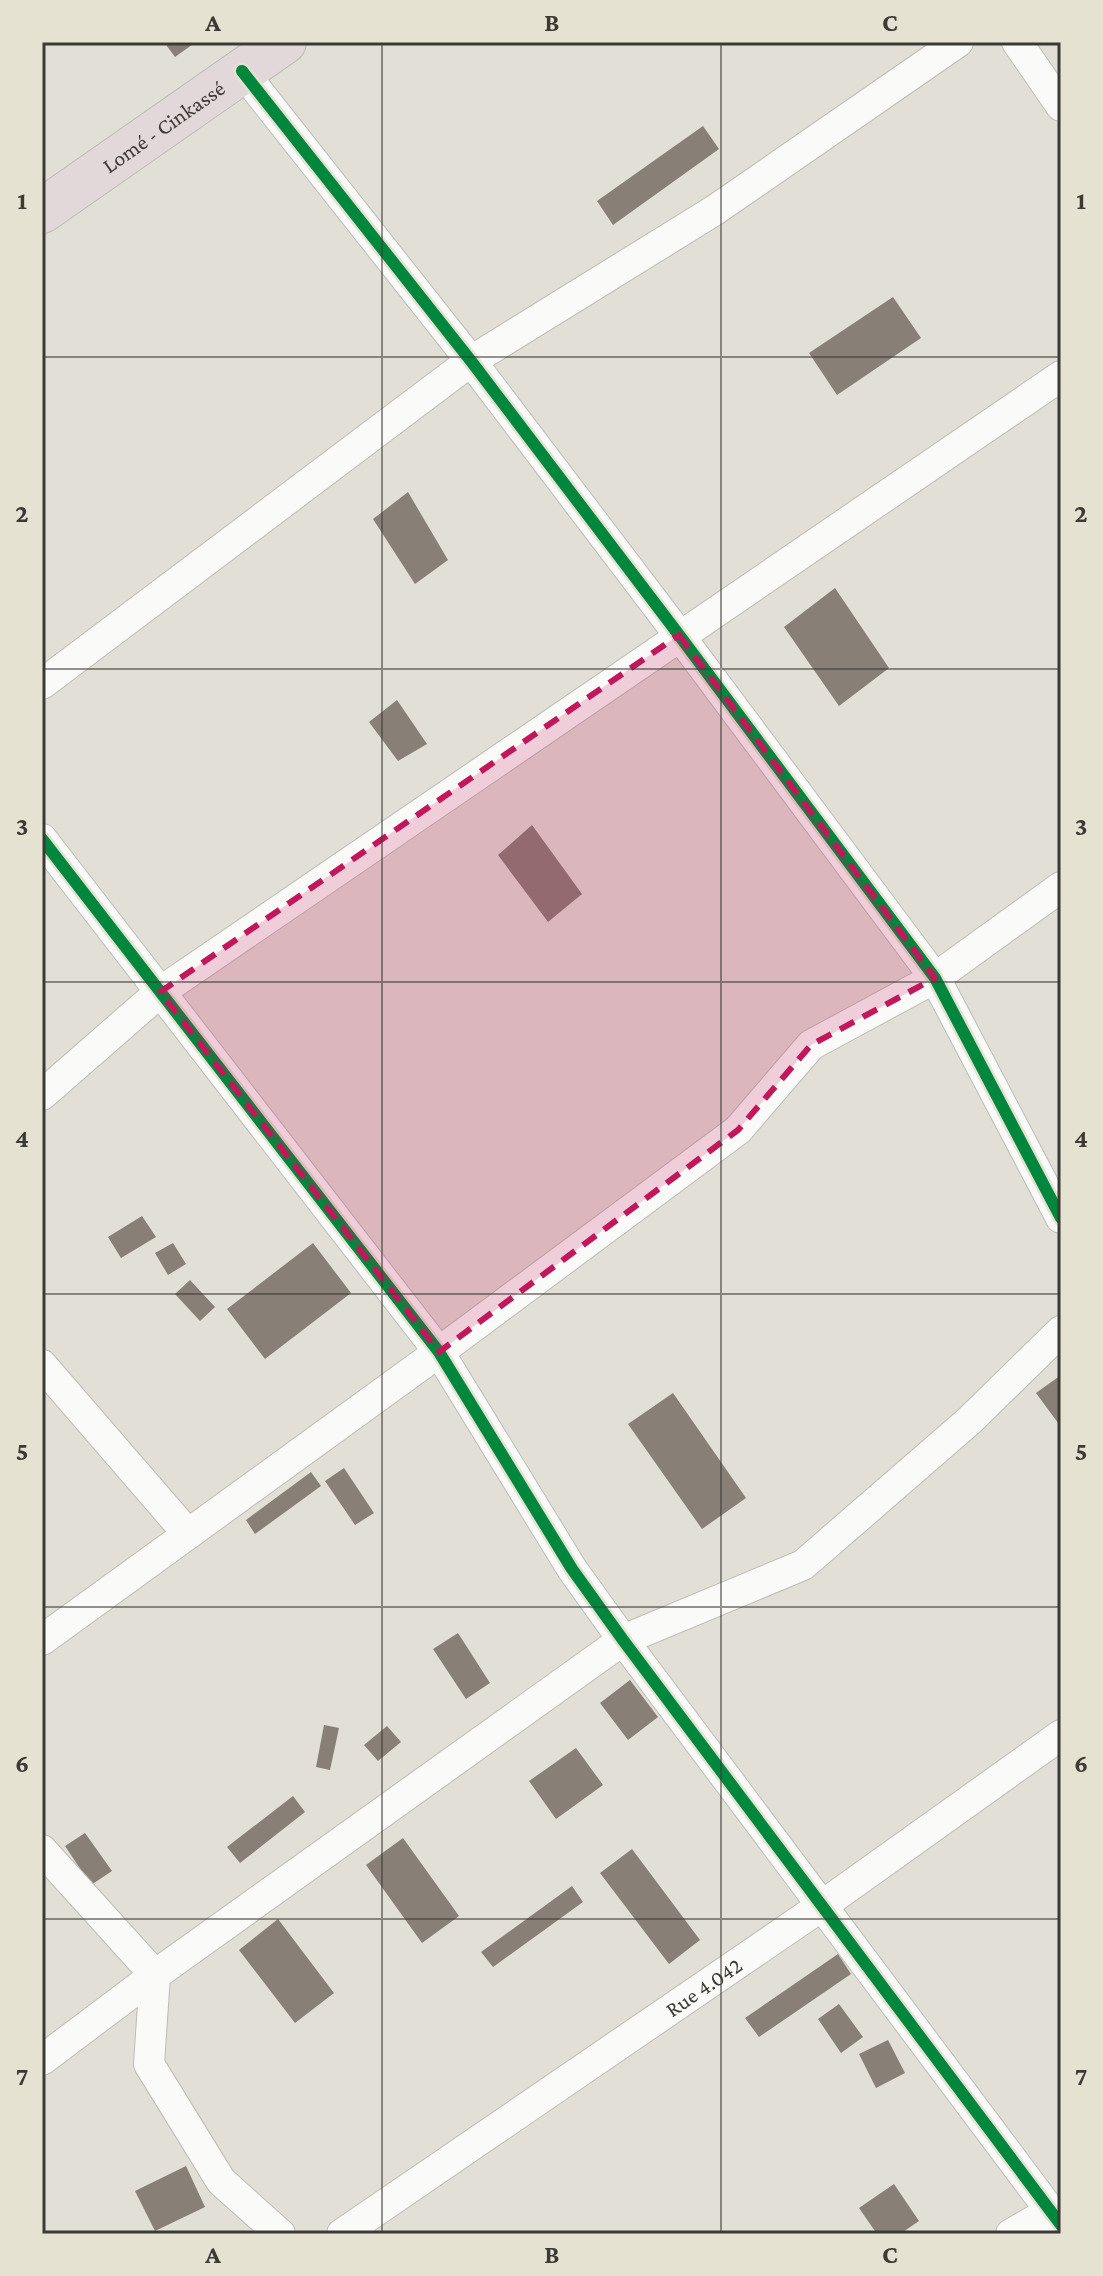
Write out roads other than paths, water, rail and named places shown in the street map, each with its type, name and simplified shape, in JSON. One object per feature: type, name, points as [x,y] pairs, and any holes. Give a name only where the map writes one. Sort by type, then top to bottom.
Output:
[{"type":"highway","name":"Lomé - Cinkassé","points":[[42,211],[284,42]]},
{"type":"street","points":[[42,684],[471,361],[715,210],[958,42]]},
{"type":"street","points":[[1017,42],[1061,106]]},
{"type":"street","points":[[242,71],[471,361],[935,978],[1061,1218]]},
{"type":"street","points":[[42,1095],[160,992],[1061,376]]},
{"type":"street","points":[[42,839],[439,1352],[572,1569],[1056,2218],[1011,2234]]},
{"type":"street","points":[[42,1640],[738,1130],[811,1045],[935,978],[1061,887]]},
{"type":"street","points":[[42,2060],[155,1975],[623,1640],[803,1565],[969,1421],[1061,1331]]},
{"type":"street","points":[[42,1365],[188,1534]]},
{"type":"street","name":"Rue 4.042","points":[[342,2234],[823,1905],[1061,1735]]},
{"type":"street","points":[[42,1850],[155,1975],[149,2064],[221,2181],[280,2234]]}]
